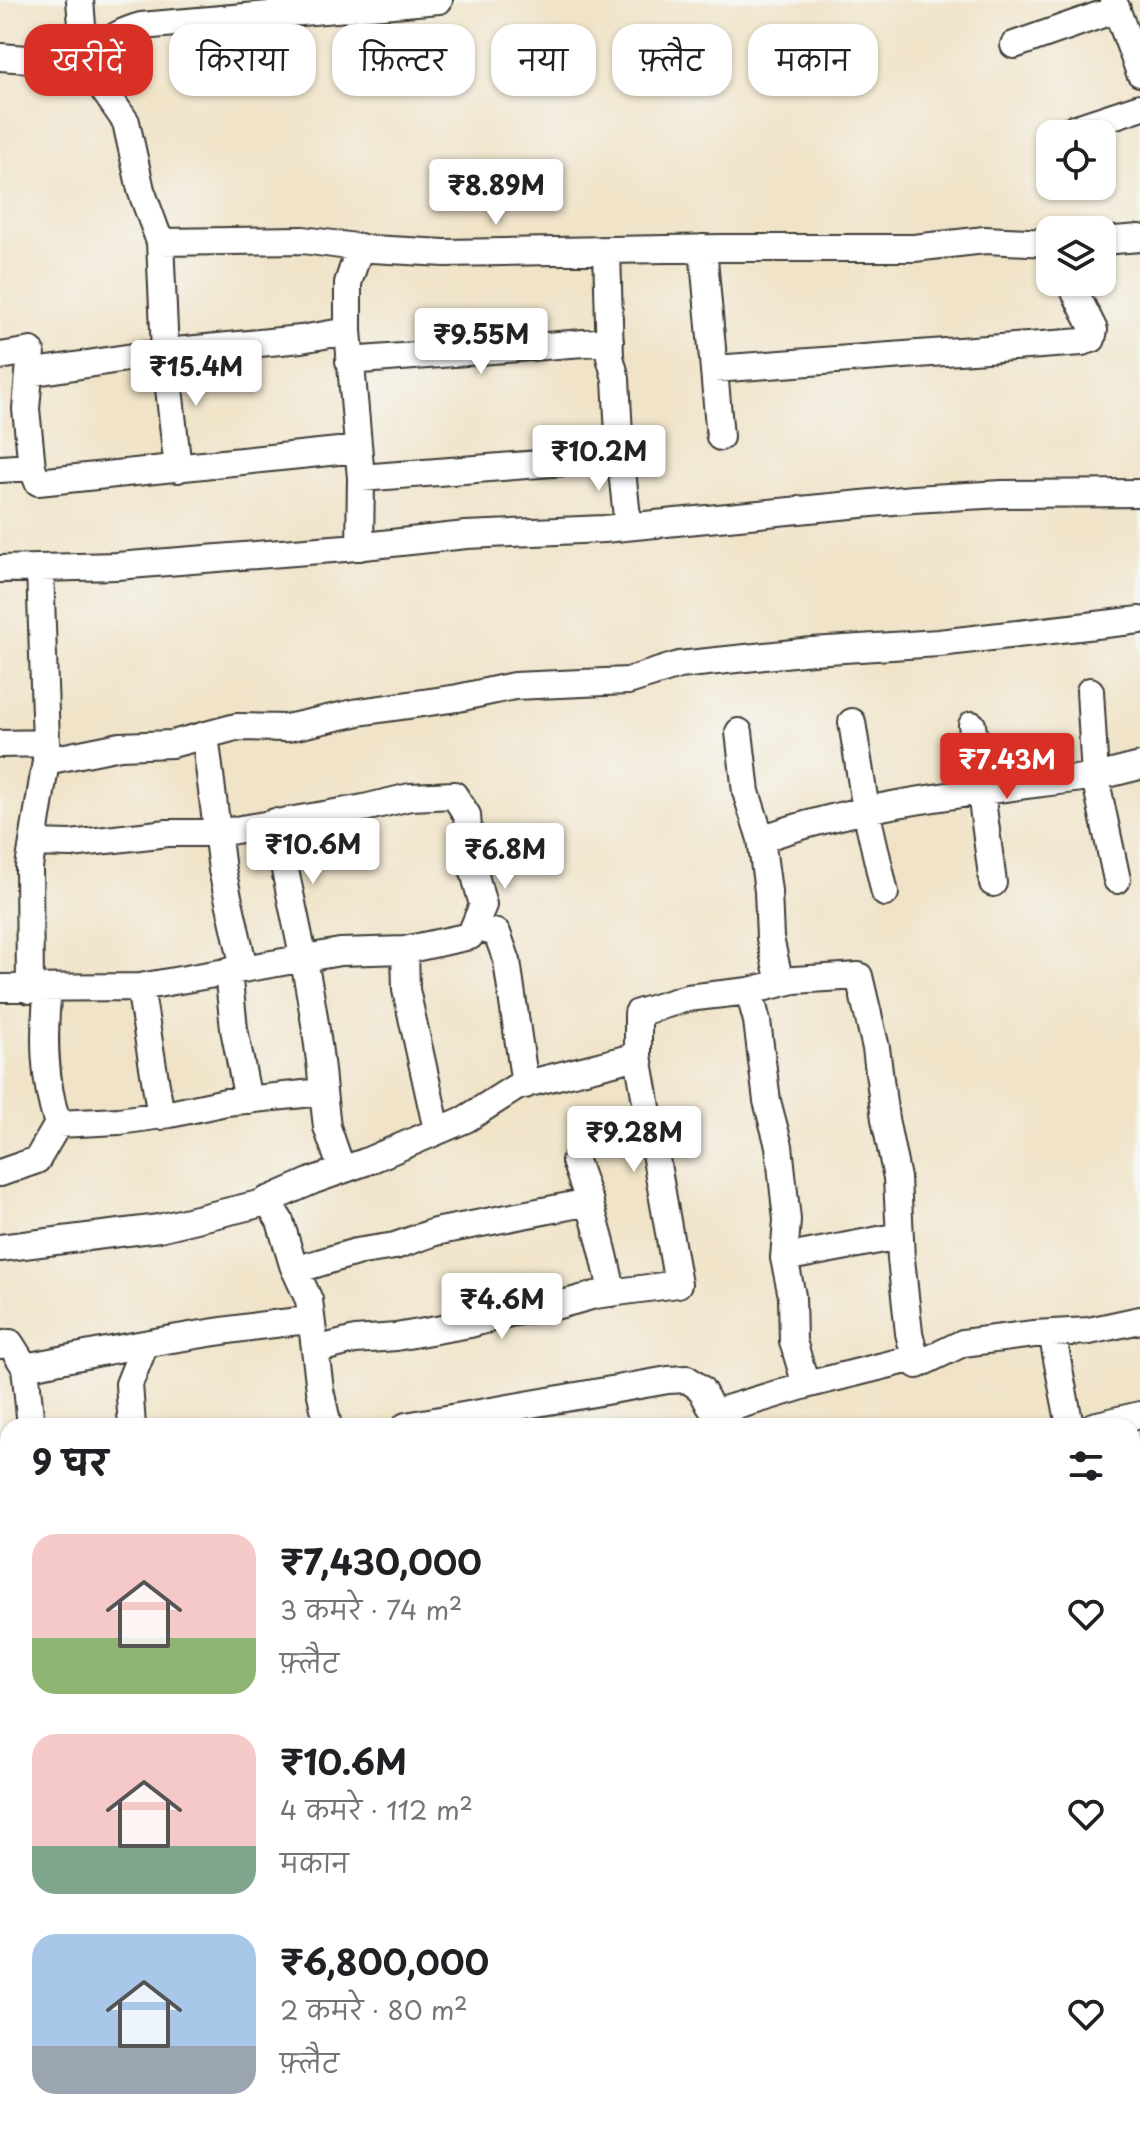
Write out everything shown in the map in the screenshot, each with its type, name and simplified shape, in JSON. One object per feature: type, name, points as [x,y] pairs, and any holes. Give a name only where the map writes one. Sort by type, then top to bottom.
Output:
[{"type":"street","points":[[80,0],[83,24]]},
{"type":"street","points":[[153,25],[439,0]]},
{"type":"street","points":[[1014,45],[1115,5],[1140,73]]},
{"type":"street","points":[[0,57],[24,60]]},
{"type":"street","points":[[108,96],[126,122],[141,190],[160,242],[165,352],[178,469]]},
{"type":"street","points":[[1100,120],[1140,107]]},
{"type":"street","points":[[1116,240],[1140,238]]},
{"type":"street","points":[[160,242],[303,240],[445,253],[914,248],[985,240],[1036,242]]},
{"type":"street","points":[[360,247],[348,283],[349,361],[361,478],[360,547]]},
{"type":"street","points":[[703,248],[720,437]]},
{"type":"street","points":[[607,251],[610,357],[616,379],[628,526]]},
{"type":"street","points":[[714,369],[1082,342],[1092,339],[1094,330],[1077,296]]},
{"type":"street","points":[[29,373],[165,352],[348,331]]},
{"type":"street","points":[[349,361],[610,341]]},
{"type":"street","points":[[0,356],[31,351],[26,409],[32,467],[38,482],[358,449]]},
{"type":"street","points":[[361,478],[603,459],[620,453]]},
{"type":"street","points":[[0,469],[32,467]]},
{"type":"street","points":[[0,569],[117,566],[360,547],[466,535],[628,526],[913,499],[1002,494],[1140,493]]},
{"type":"street","points":[[0,1173],[37,1160],[58,1124],[50,1101],[29,867],[46,752],[40,568]]},
{"type":"street","points":[[0,744],[46,752],[172,744],[236,727],[287,728],[359,712],[458,698],[514,686],[628,681],[679,665],[812,651],[939,643],[1140,620]]},
{"type":"street","points":[[1090,691],[1095,777],[1117,880]]},
{"type":"street","points":[[852,722],[866,810],[885,893]]},
{"type":"street","points":[[972,725],[993,883]]},
{"type":"street","points":[[739,732],[746,792],[761,839],[770,938],[780,983]]},
{"type":"street","points":[[205,735],[236,969],[234,1029],[248,1100]]},
{"type":"street","points":[[761,839],[808,822],[866,810],[980,791],[1095,777],[1140,766]]},
{"type":"street","points":[[0,988],[140,987],[340,952],[405,950],[470,936],[483,905],[470,857],[467,815],[454,795],[410,797],[218,833],[168,833],[71,844],[34,843]]},
{"type":"street","points":[[275,822],[319,1041],[327,1127],[342,1170]]},
{"type":"street","points":[[474,927],[497,933],[507,961],[525,1085]]},
{"type":"street","points":[[405,950],[406,990],[437,1130]]},
{"type":"street","points":[[315,1350],[355,1340],[396,1337],[470,1324],[612,1293],[678,1284],[638,1056],[638,1013],[687,998],[749,991],[794,980],[859,976],[876,1048],[897,1178],[909,1333],[917,1365],[963,1343],[1089,1331],[1140,1320]]},
{"type":"street","points":[[140,987],[161,1116]]},
{"type":"street","points":[[749,991],[757,1021],[767,1101],[779,1146],[787,1220],[784,1258],[792,1296],[793,1341],[806,1385]]},
{"type":"street","points":[[0,1248],[159,1228],[267,1200],[466,1119],[518,1086],[638,1056]]},
{"type":"street","points":[[58,1124],[161,1116],[226,1102],[323,1092]]},
{"type":"street","points":[[575,1161],[590,1202],[612,1293]]},
{"type":"street","points":[[267,1200],[280,1221],[295,1270],[309,1300],[327,1418]]},
{"type":"street","points":[[295,1270],[356,1252],[395,1246],[435,1232],[590,1202]]},
{"type":"street","points":[[784,1258],[900,1236]]},
{"type":"street","points":[[25,1367],[145,1344],[311,1320]]},
{"type":"street","points":[[1052,1333],[1068,1418]]},
{"type":"street","points":[[0,1345],[10,1343],[25,1367],[30,1418]]},
{"type":"street","points":[[131,1418],[129,1384],[145,1344]]},
{"type":"street","points":[[726,1418],[806,1385],[915,1358]]},
{"type":"street","points":[[451,1418],[652,1382],[687,1379],[701,1389],[723,1418]]}]
